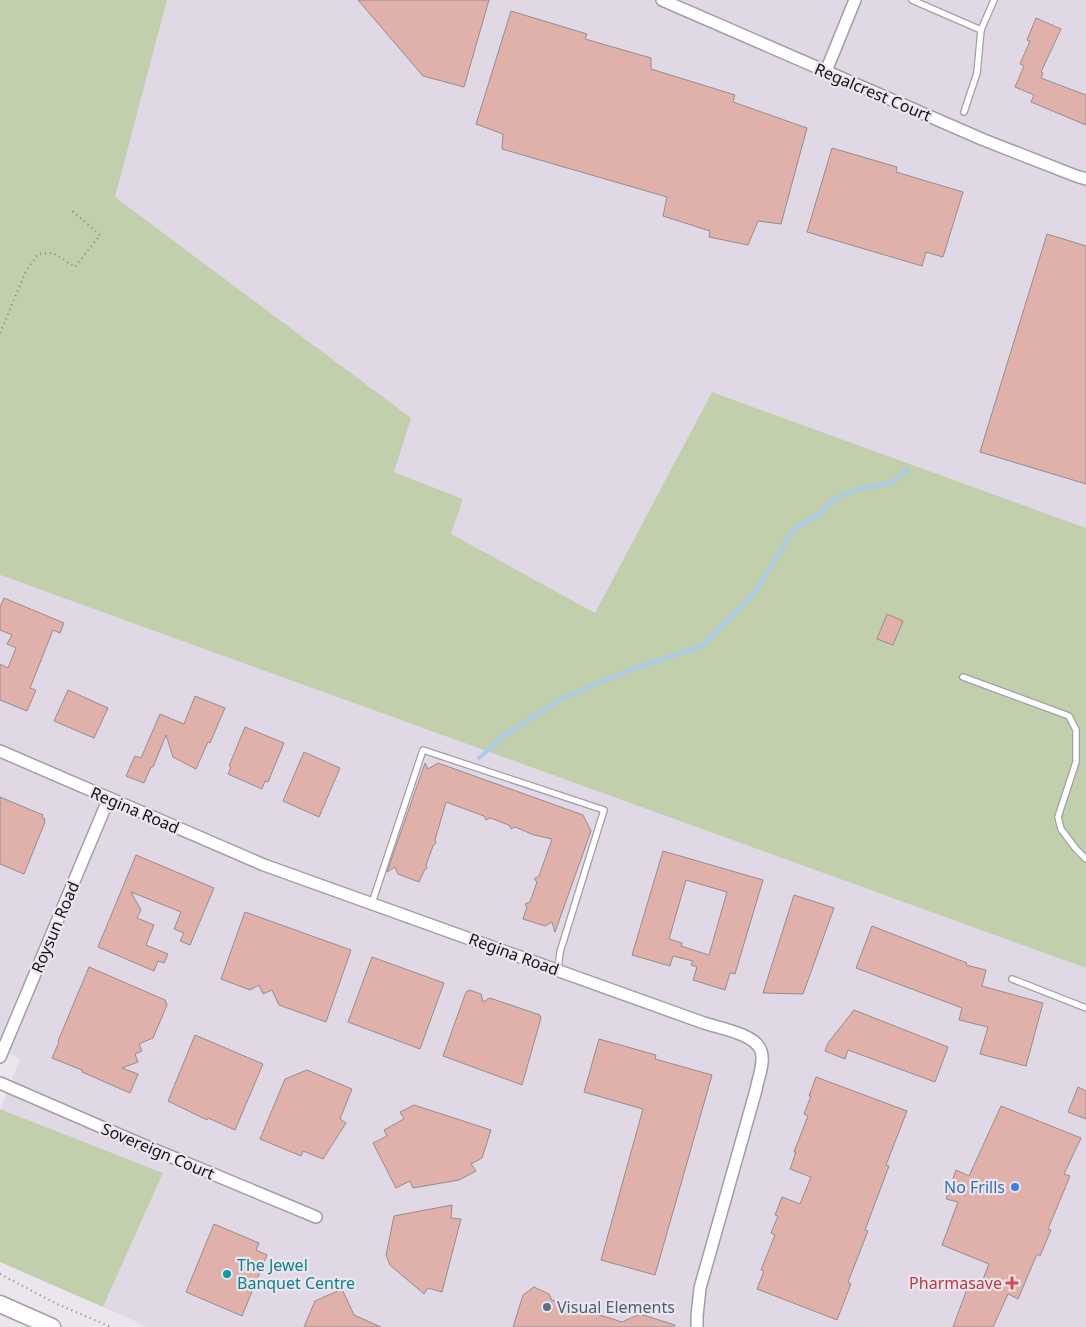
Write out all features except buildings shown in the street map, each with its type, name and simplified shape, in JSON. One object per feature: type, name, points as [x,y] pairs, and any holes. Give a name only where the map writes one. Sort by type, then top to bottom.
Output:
[{"type":"main road","points":[[0,1304],[52,1327]]},
{"type":"street","name":"Regalcrest Court","points":[[662,0],[984,140],[1086,179]]},
{"type":"street","points":[[826,71],[855,0]]},
{"type":"street","name":"Regina Road","points":[[0,751],[264,865],[704,1023],[744,1035],[756,1043],[761,1051],[762,1062],[756,1090],[700,1288],[697,1316],[698,1327]]},
{"type":"street","name":"Roysun Road","points":[[0,1057],[109,798]]},
{"type":"street","name":"Sovereign Court","points":[[0,1083],[316,1217]]},
{"type":"lane","points":[[912,0],[981,30]]},
{"type":"lane","points":[[964,112],[977,73],[981,30],[994,0]]},
{"type":"lane","points":[[964,677],[1070,716],[1076,730],[1076,762],[1058,817],[1061,829],[1076,849],[1086,858]]},
{"type":"lane","points":[[372,903],[424,750],[604,810],[560,952],[558,970]]},
{"type":"lane","points":[[1012,979],[1086,1008]]},
{"type":"path","points":[[0,333],[26,271],[38,254],[53,253],[75,267],[100,234],[71,210]]},
{"type":"path","points":[[0,1274],[57,1304],[112,1327]]},
{"type":"shaded area","points":[[167,0],[1086,0],[1086,528],[712,392],[595,614],[450,534],[463,499],[394,472],[114,197]]},
{"type":"shaded area","points":[[0,575],[1086,968],[1086,1327],[148,1327],[103,1307],[163,1173],[0,1109],[20,1059],[0,1049]]},
{"type":"green space","points":[[0,0],[167,0],[115,197],[411,418],[394,472],[463,499],[451,534],[595,613],[712,392],[1086,528],[1086,968],[0,575]]},
{"type":"green space","points":[[0,1109],[163,1173],[103,1307],[0,1262]]},
{"type":"waterway","points":[[479,758],[503,736],[563,698],[627,671],[702,646],[756,591],[794,529],[821,513],[832,500],[859,489],[891,483],[908,469]]},
{"type":"place","name":"No Frills","points":[[1015,1187]]},
{"type":"place","name":"The Jewel Banquet Centre","points":[[227,1274]]},
{"type":"place","name":"Pharmasave","points":[[1012,1283]]},
{"type":"place","name":"Visual Elements","points":[[547,1307]]}]
